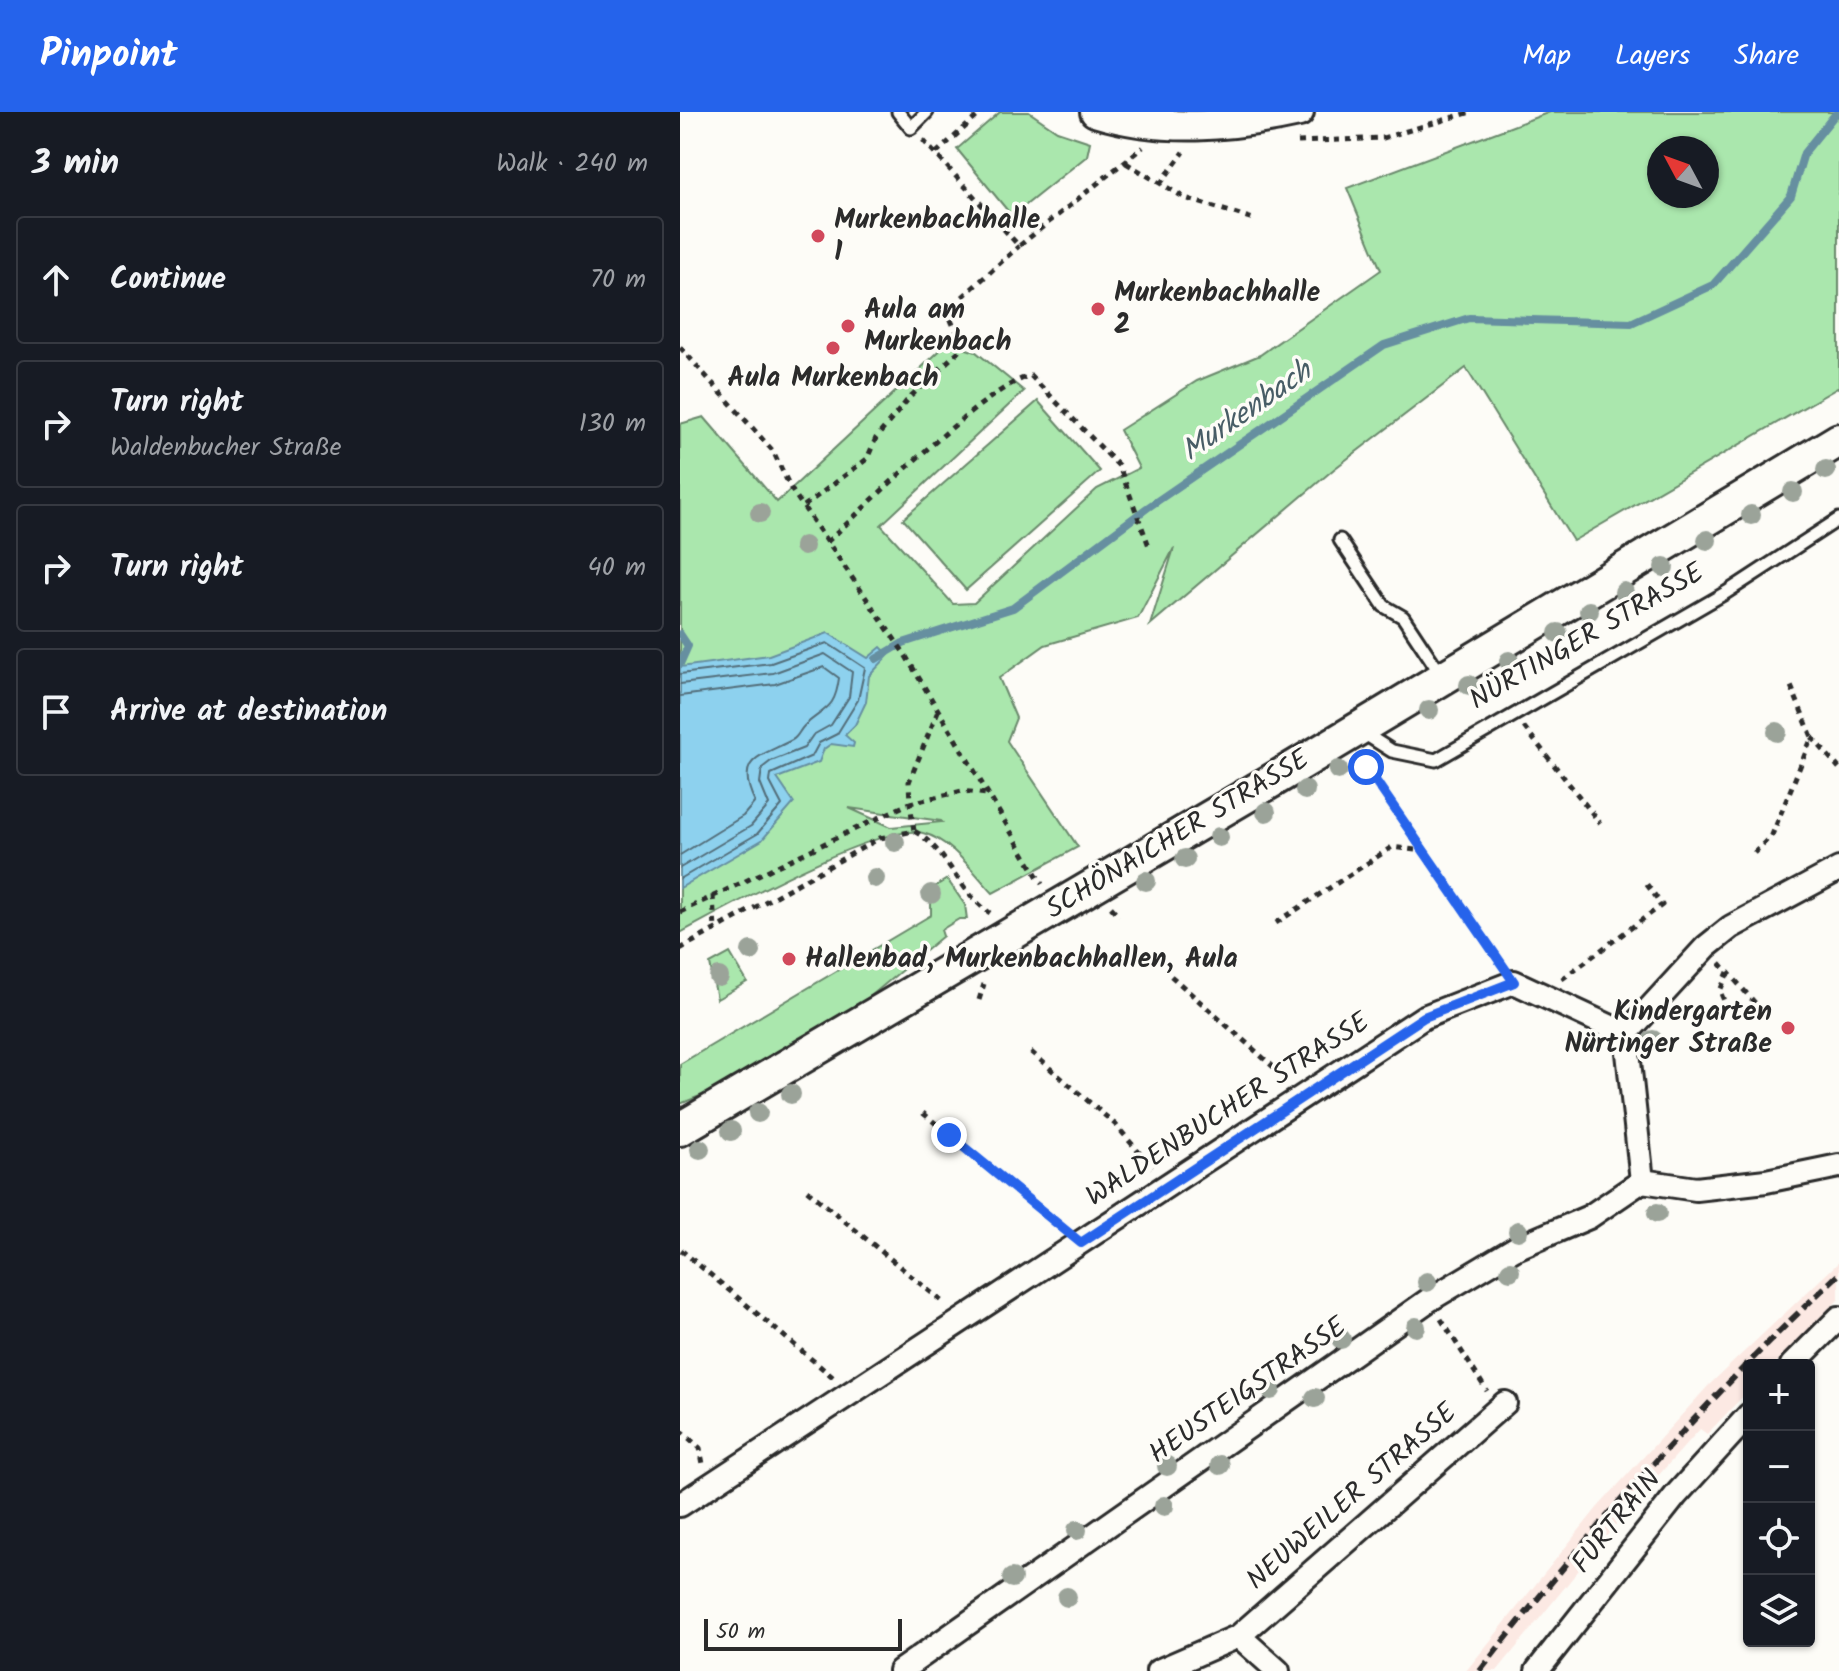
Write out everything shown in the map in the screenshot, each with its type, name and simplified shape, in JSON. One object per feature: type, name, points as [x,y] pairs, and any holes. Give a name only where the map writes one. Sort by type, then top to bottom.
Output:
[{"type":"main road","name":"SCHÖNAICHER STRASSE","points":[[680,1129],[1358,729],[1839,440]]},
{"type":"street","points":[[1095,112],[1172,127],[1237,125],[1299,112]]},
{"type":"street","points":[[1839,869],[1731,927],[1706,947],[1626,1034],[1642,1181],[1696,1189],[1766,1181],[1839,1166]]},
{"type":"street","points":[[1514,982],[1626,1034]]},
{"type":"street","name":"WALDENBUCHER STRASSE","points":[[680,1505],[965,1321],[1424,1017],[1514,982]]},
{"type":"street","name":"HEUSTEIGSTRASSE","points":[[900,1671],[1429,1300],[1516,1248],[1589,1217],[1642,1181]]},
{"type":"street","points":[[1798,1359],[1839,1318]]},
{"type":"street","name":"NEUWEILER STRASSE","points":[[1158,1671],[1239,1636],[1505,1403]]},
{"type":"street","name":"FURTRAIN","points":[[1537,1671],[1676,1495],[1743,1422]]},
{"type":"street","points":[[1239,1636],[1278,1671]]},
{"type":"lane","points":[[898,112],[911,128],[927,112]]},
{"type":"lane","name":"NÜRTINGER STRASSE","points":[[1358,729],[1392,751],[1436,760],[1727,592],[1839,519]]},
{"type":"lane","points":[[1340,540],[1384,606],[1403,617],[1442,677]]},
{"type":"path","points":[[936,153],[982,112]]},
{"type":"path","points":[[911,128],[1019,246]]},
{"type":"path","points":[[804,506],[867,459],[876,438],[910,397],[963,347],[947,311],[1019,246],[1149,142]]},
{"type":"path","points":[[1160,184],[1189,145]]},
{"type":"path","points":[[1126,163],[1185,198],[1253,219]]},
{"type":"path","points":[[680,349],[773,451],[791,489],[904,653],[1045,888]]},
{"type":"path","points":[[827,542],[971,411],[1018,378],[1031,376],[1119,466],[1136,503],[1149,546]]},
{"type":"path","points":[[1791,686],[1812,737],[1839,768]]},
{"type":"path","points":[[914,831],[909,782],[939,710]]},
{"type":"path","points":[[1513,713],[1600,823]]},
{"type":"path","points":[[1754,853],[1772,835],[1812,737]]},
{"type":"path","points":[[1366,767],[1514,982]]},
{"type":"path","points":[[680,912],[910,803],[962,791],[986,794]]},
{"type":"path","points":[[680,949],[880,838],[914,831],[929,839],[971,900],[990,913]]},
{"type":"path","points":[[1276,923],[1392,847],[1423,851]]},
{"type":"path","points":[[1542,994],[1662,905],[1645,882]]},
{"type":"path","points":[[713,895],[715,930]]},
{"type":"path","points":[[1112,907],[1119,916]]},
{"type":"path","points":[[1706,947],[1728,972],[1756,1004],[1751,1008],[1736,1012],[1725,1004],[1720,991],[1728,972]]},
{"type":"path","points":[[1171,976],[1305,1095]]},
{"type":"path","points":[[1031,1052],[1116,1125],[1167,1186]]},
{"type":"path","points":[[923,1113],[1081,1243]]},
{"type":"path","points":[[938,1148],[949,1135]]},
{"type":"path","points":[[807,1190],[965,1321]]},
{"type":"path","points":[[681,1250],[852,1393]]},
{"type":"path","points":[[1429,1300],[1481,1387],[1505,1403]]},
{"type":"path","points":[[681,1433],[700,1448],[702,1462],[714,1483]]},
{"type":"shaded area","points":[[1839,1262],[1839,1299],[1780,1359],[1743,1359],[1743,1396],[1707,1434],[1700,1429],[1630,1507],[1497,1671],[1466,1671],[1597,1508],[1709,1385]]},
{"type":"green space","points":[[1000,112],[1029,112],[1057,131],[1090,142],[1087,156],[1012,216],[957,149]]},
{"type":"green space","points":[[1550,112],[1839,112],[1839,387],[1573,541],[1466,368],[1334,469],[1150,625],[1174,548],[1138,618],[1045,645],[999,678],[1016,718],[1007,741],[1078,847],[993,893],[943,843],[923,833],[902,833],[839,853],[680,933],[680,424],[704,417],[777,502],[948,343],[976,352],[1024,391],[881,525],[953,604],[974,603],[1097,489],[1139,468],[1120,430],[1197,381],[1260,355],[1381,270],[1347,188]],"holes":[[[849,808],[941,821],[891,827]]]},
{"type":"green space","points":[[1038,401],[1100,471],[966,590],[903,519]]},
{"type":"green space","points":[[947,879],[965,905],[967,919],[959,919],[941,930],[943,936],[860,1005],[745,1078],[680,1104],[680,1064],[931,915],[931,889]]},
{"type":"green space","points":[[730,953],[747,982],[717,999],[710,964]]},
{"type":"water","points":[[828,633],[868,658],[881,647],[889,655],[869,676],[866,702],[855,725],[845,735],[854,743],[853,747],[831,744],[824,749],[819,762],[777,778],[794,803],[762,840],[680,888],[680,667],[769,655]]},
{"type":"waterway","name":"Murkenbach","points":[[876,659],[903,643],[1013,608],[1147,508],[1384,345],[1469,318],[1631,323],[1713,285],[1791,196],[1804,153],[1837,112]]},
{"type":"waterway","points":[[680,634],[688,646],[680,664]]},
{"type":"railway","points":[[1480,1671],[1607,1516],[1697,1416],[1839,1274]]},
{"type":"place","name":"Murkenbachhalle 1","points":[[818,236]]},
{"type":"place","name":"Murkenbachhalle 2","points":[[1098,309]]},
{"type":"place","name":"Aula am Murkenbach","points":[[848,326]]},
{"type":"place","name":"Aula Murkenbach","points":[[833,348]]},
{"type":"place","name":"Hallenbad, Murkenbachhallen, Aula","points":[[789,959]]},
{"type":"place","name":"Kindergarten Nürtinger Straße","points":[[1788,1028]]},
{"type":"route","points":[[949,1135],[1081,1243],[1424,1017],[1514,982],[1366,767]]}]
